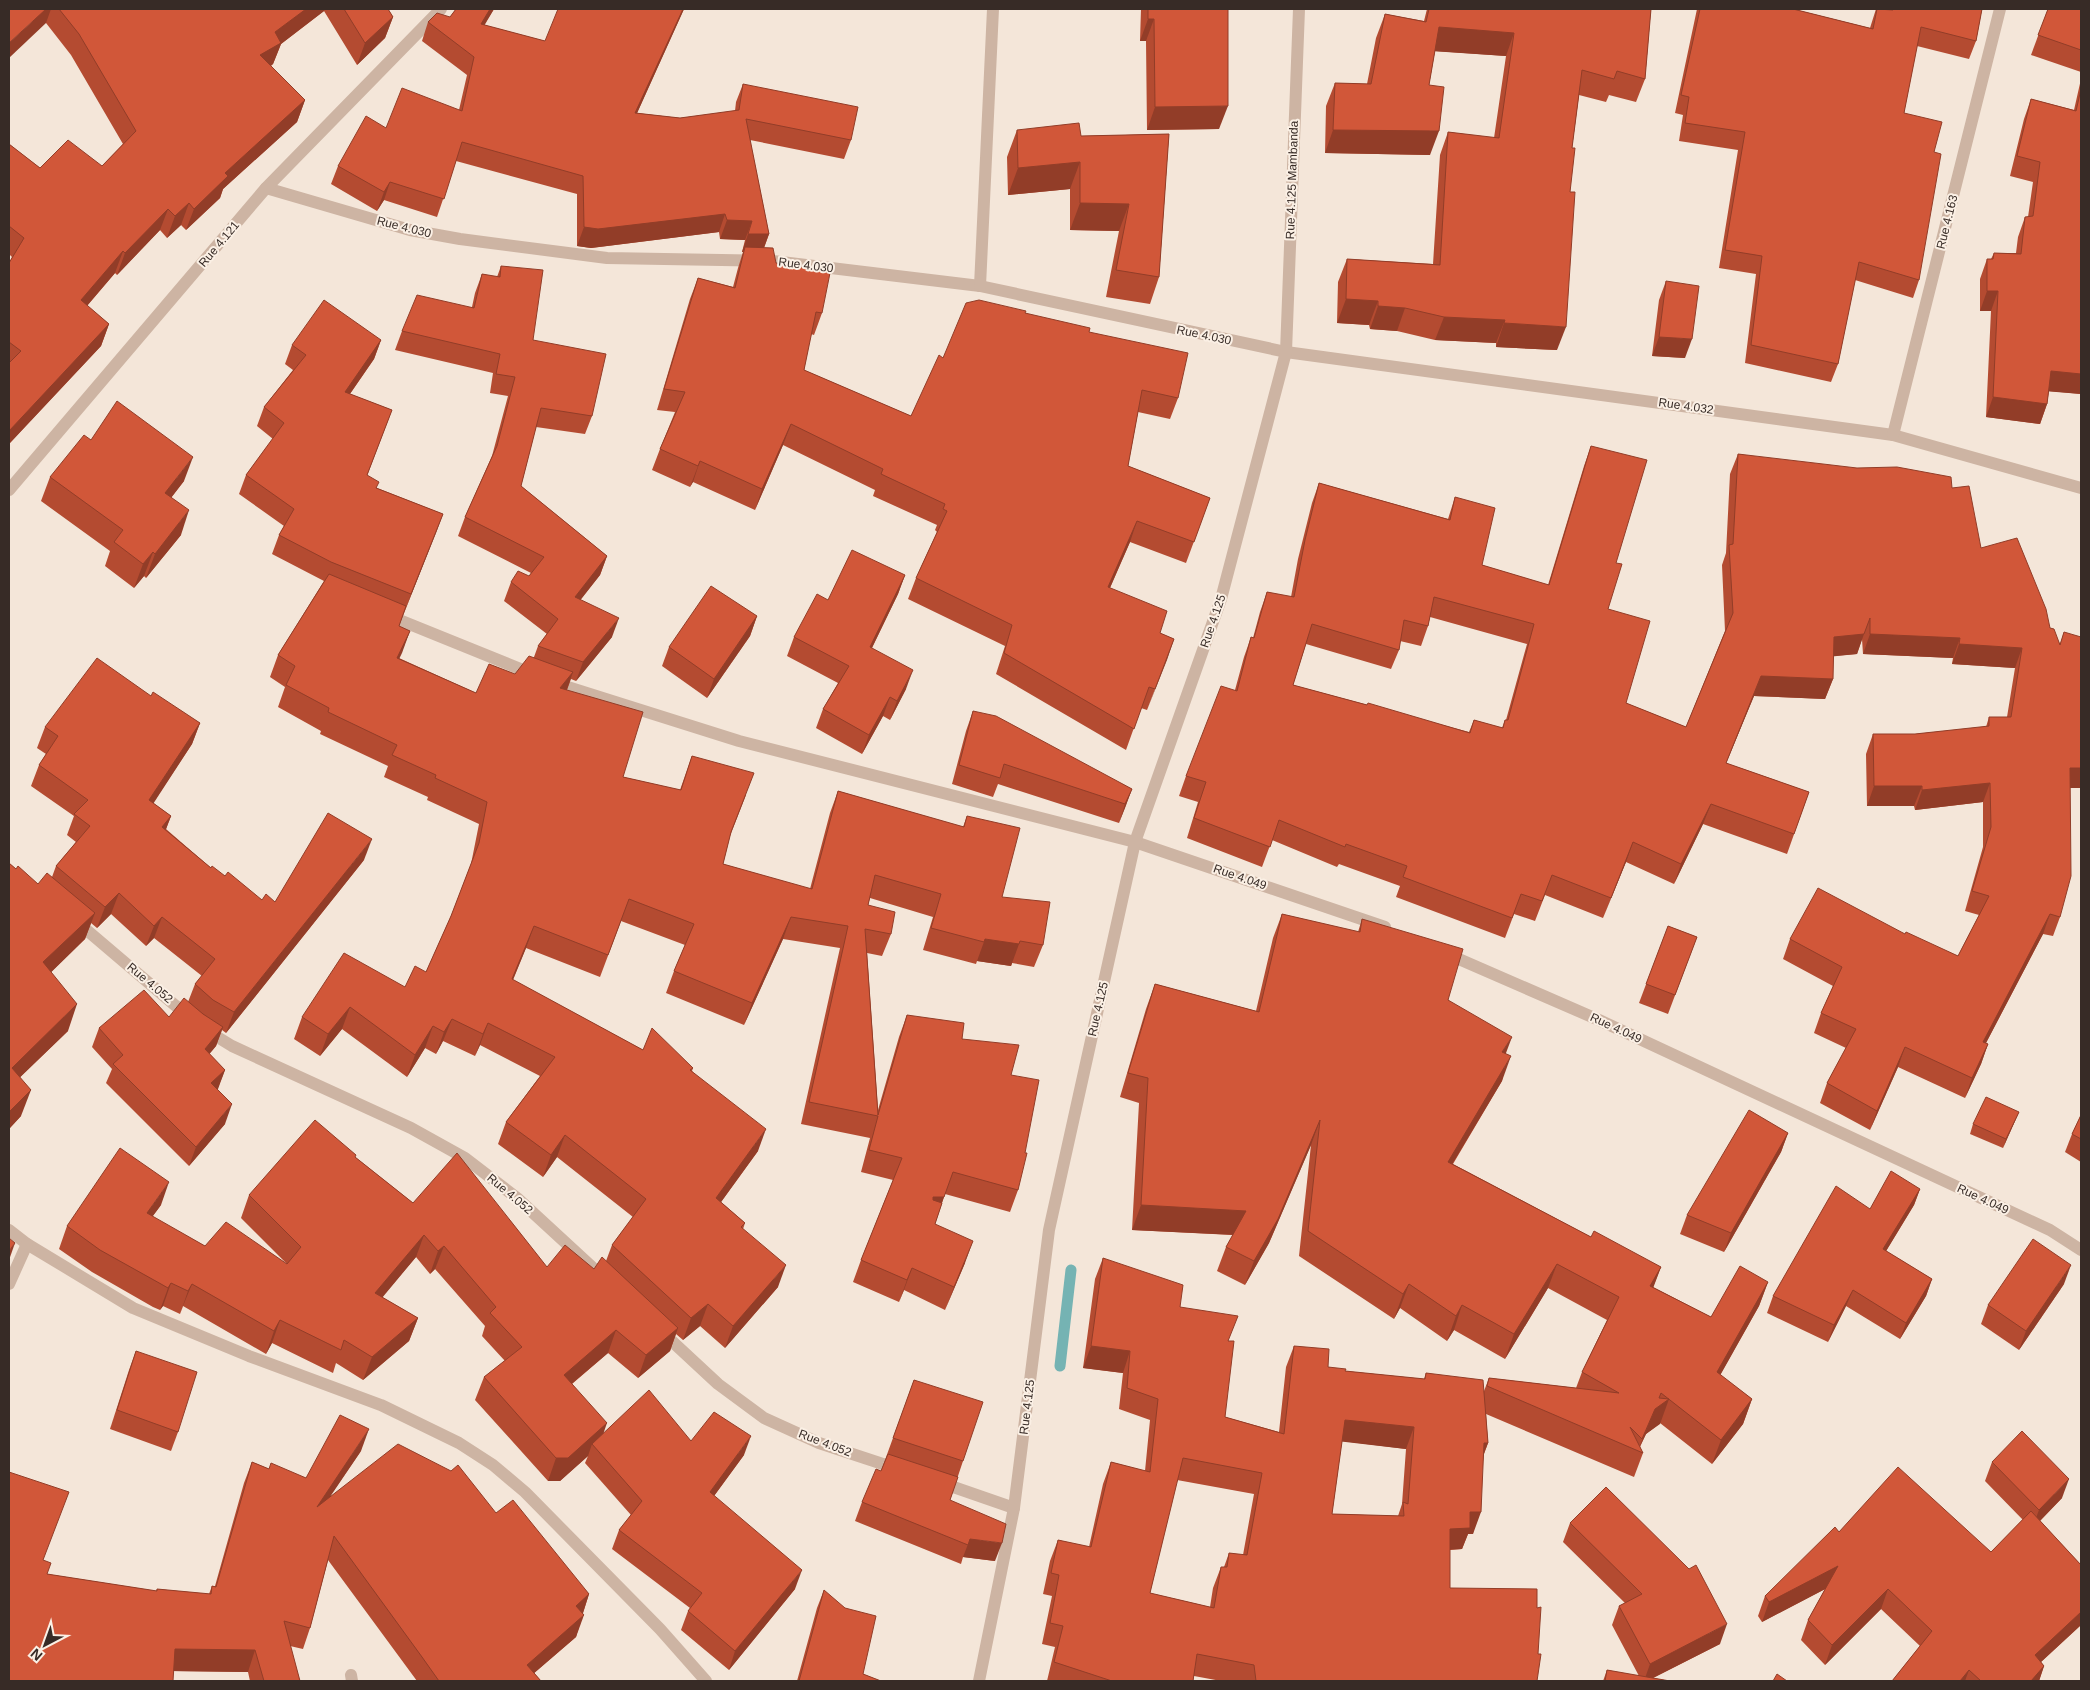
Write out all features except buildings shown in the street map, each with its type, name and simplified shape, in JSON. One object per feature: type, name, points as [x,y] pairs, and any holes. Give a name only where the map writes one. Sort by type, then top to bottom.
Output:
[{"type":"street","name":"Rue 4.121","points":[[9,490],[266,188],[441,9]]},
{"type":"street","points":[[980,286],[993,9]]},
{"type":"street","name":"Rue 4.125 Mambanda","points":[[1286,352],[1299,9]]},
{"type":"street","name":"Rue 4.163","points":[[1893,435],[2000,9]]},
{"type":"street","name":"Rue 4.030","points":[[266,188],[410,230],[460,239],[607,258],[773,261],[980,286],[1286,352]]},
{"type":"street","name":"Rue 4.032","points":[[1286,352],[1893,435],[2081,488]]},
{"type":"street","name":"Rue 4.125","points":[[979,1681],[1014,1508],[1049,1230],[1135,842],[1221,599],[1286,352]]},
{"type":"street","name":"Rue 4.049","points":[[379,612],[555,683],[739,741],[1135,842],[1378,924],[1395,932]]},
{"type":"street","name":"Rue 4.052","points":[[68,914],[201,1027],[217,1037],[232,1046],[411,1128],[466,1158],[517,1198],[618,1291]]},
{"type":"street","name":"Rue 4.049","points":[[1431,947],[1599,1020],[2005,1209],[2050,1230],[2081,1250]]},
{"type":"street","points":[[9,1230],[26,1244],[133,1308],[249,1356],[381,1405],[459,1442],[493,1465],[524,1492],[660,1629],[706,1681]]},
{"type":"street","points":[[9,1284],[26,1244]]},
{"type":"street","name":"Rue 4.052","points":[[654,1324],[718,1384],[764,1418],[819,1442],[912,1474]]},
{"type":"street","points":[[930,1480],[1014,1508]]},
{"type":"waterway","points":[[1060,1366],[1071,1270]]}]
